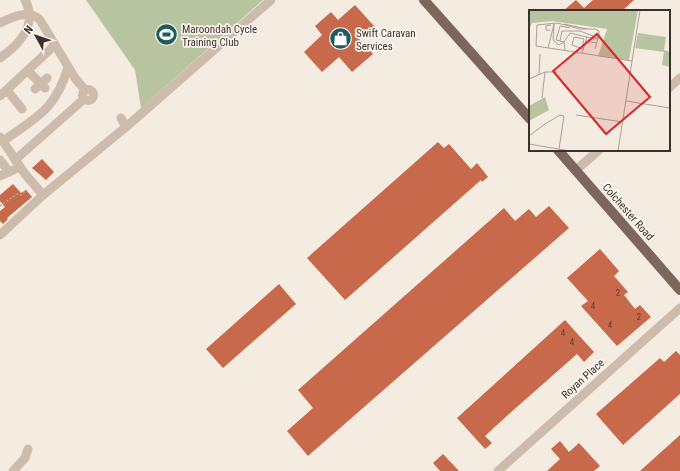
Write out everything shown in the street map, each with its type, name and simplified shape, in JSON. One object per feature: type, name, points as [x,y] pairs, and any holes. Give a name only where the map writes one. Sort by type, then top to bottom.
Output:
[{"type":"main road","points":[[424,0],[529,118]]},
{"type":"main road","name":"Colchester Road","points":[[559,151],[680,290]]},
{"type":"street","points":[[0,58],[21,41],[30,24],[25,0]]},
{"type":"street","points":[[0,235],[43,195],[126,127],[271,0]]},
{"type":"street","points":[[0,23],[12,17],[29,15],[35,16],[40,20],[85,94],[18,164],[9,172],[0,176]]},
{"type":"street","points":[[22,109],[4,93],[55,45]]},
{"type":"street","points":[[43,195],[18,164],[1,139],[48,107],[62,86],[68,67]]},
{"type":"street","points":[[28,71],[42,85]]},
{"type":"street","points":[[670,87],[680,78]]},
{"type":"street","points":[[121,118],[126,127]]},
{"type":"street","points":[[576,170],[597,151]]},
{"type":"street","points":[[0,160],[9,172]]},
{"type":"street","name":"Royan Place","points":[[500,469],[680,308]]},
{"type":"street","points":[[13,471],[25,458],[28,449]]},
{"type":"path","points":[[0,206],[16,194],[21,195],[29,189]]},
{"type":"green space","name":"Maroondah Cycle Training Club","points":[[86,0],[263,0],[141,108],[135,70]]},
{"type":"building","points":[[576,0],[584,8],[593,0],[634,0],[623,10],[564,10]]},
{"type":"building","points":[[355,5],[374,26],[359,39],[373,54],[352,72],[339,57],[322,72],[304,52],[322,35],[315,26],[331,12],[338,20]]},
{"type":"building","points":[[438,142],[444,148],[449,144],[471,169],[477,163],[488,177],[482,182],[481,180],[345,300],[307,258]]},
{"type":"building","points":[[42,159],[54,172],[46,180],[32,168]]},
{"type":"building","points":[[13,184],[21,193],[26,190],[32,197],[7,218],[8,219],[3,224],[0,221],[0,211],[5,207],[0,201],[0,195]]},
{"type":"building","points":[[549,206],[569,228],[308,456],[287,431],[313,408],[298,390],[504,208],[515,221],[529,209],[536,217]]},
{"type":"building","points":[[600,249],[619,271],[614,276],[628,292],[624,295],[635,309],[640,305],[651,317],[617,346],[581,306],[588,301],[567,278]]},
{"type":"building","points":[[279,284],[296,304],[223,368],[206,349]]},
{"type":"building","points":[[565,320],[594,352],[584,362],[577,354],[509,414],[485,436],[492,443],[485,449],[457,418]]},
{"type":"building","points":[[676,351],[680,355],[680,394],[623,445],[596,414],[660,358],[664,362]]},
{"type":"building","points":[[680,435],[680,471],[640,471]]},
{"type":"building","points":[[560,441],[569,452],[579,443],[600,466],[594,471],[547,471],[560,459],[551,449]]},
{"type":"building","points":[[443,454],[459,471],[440,471],[433,463]]},
{"type":"place","name":"Maroondah Cycle Training Club","points":[[167,35]]},
{"type":"place","name":"Swift Caravan Services","points":[[340,39]]}]
